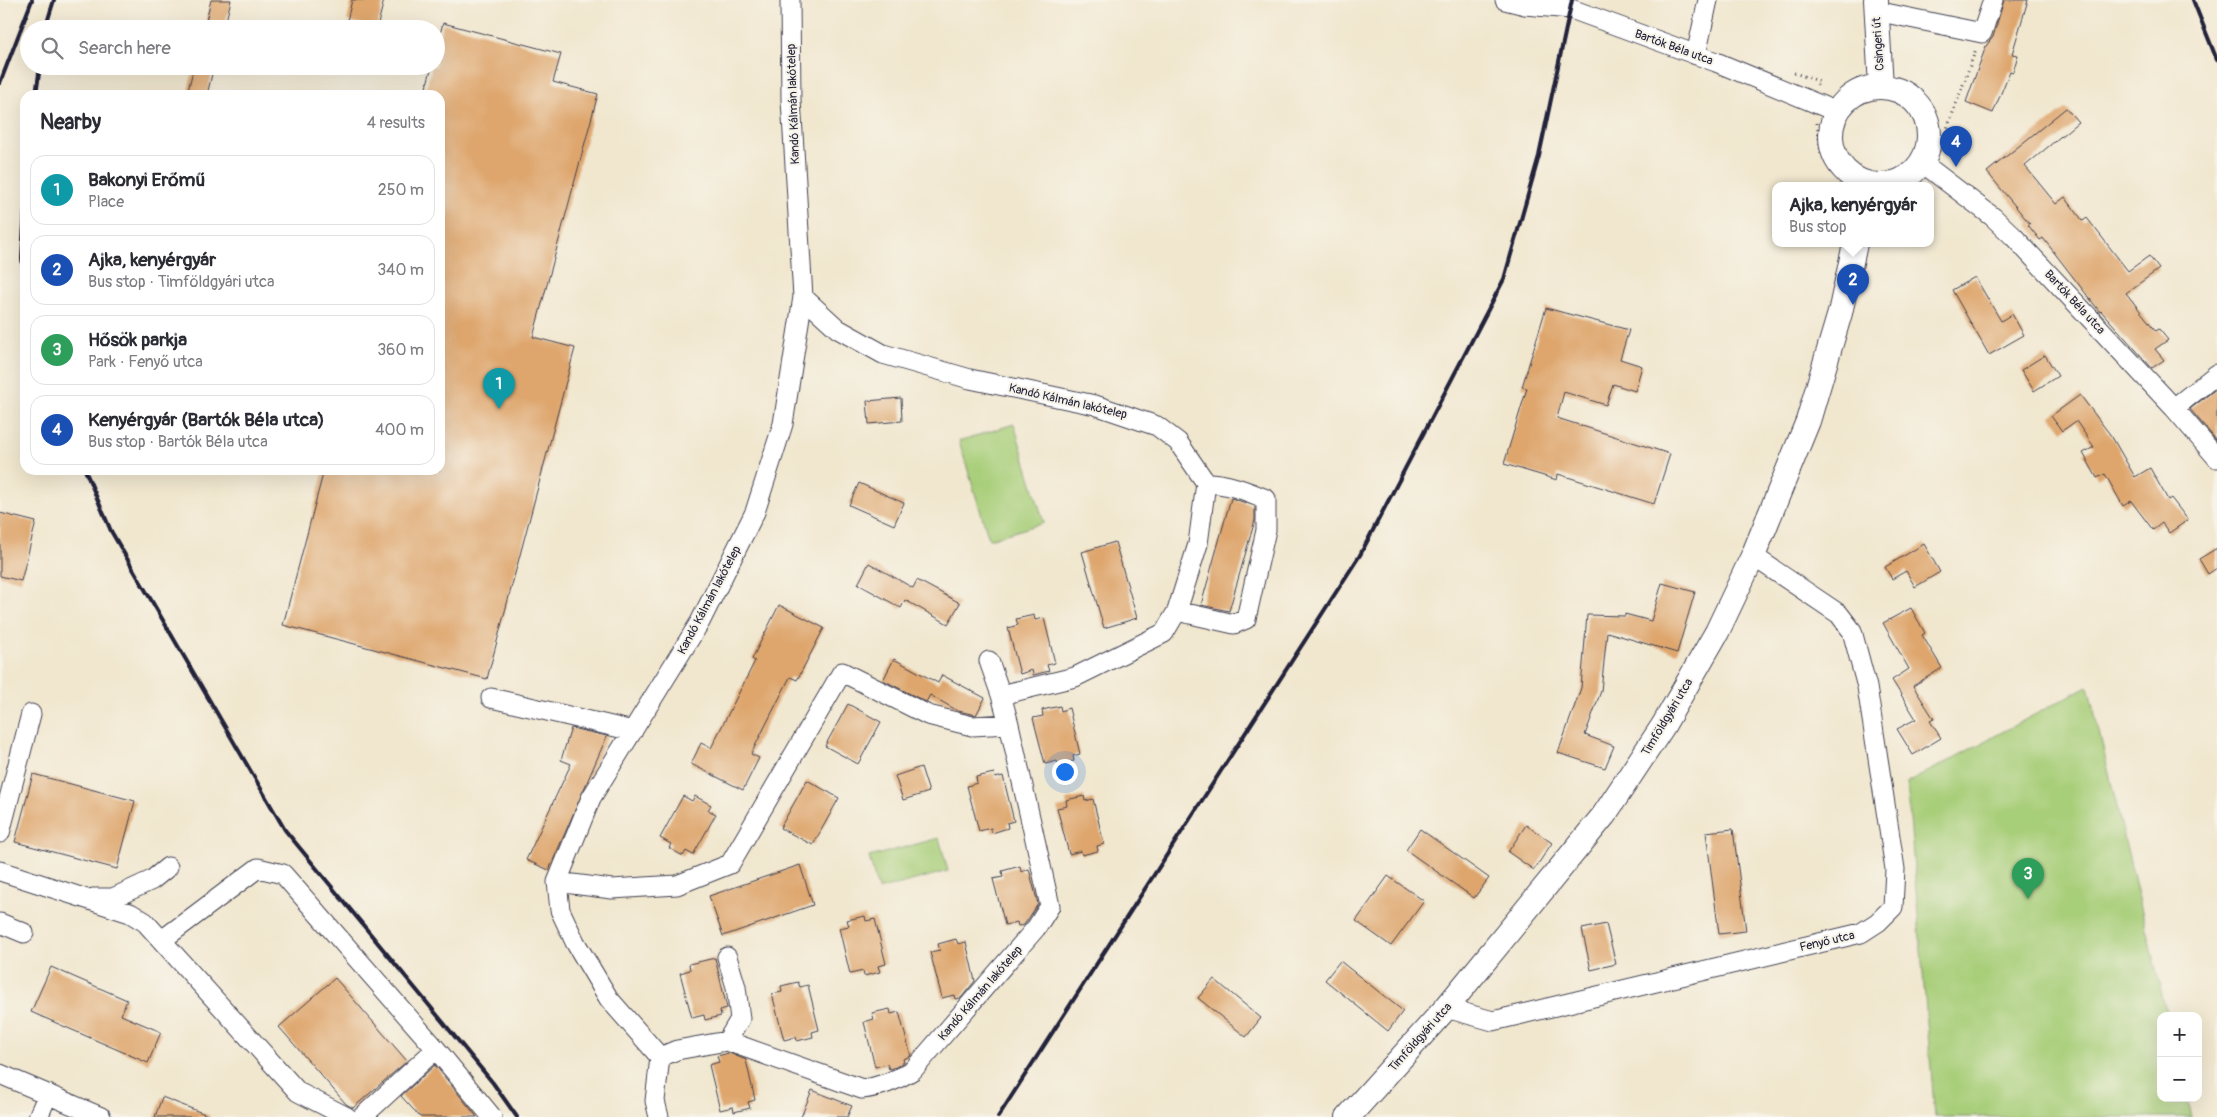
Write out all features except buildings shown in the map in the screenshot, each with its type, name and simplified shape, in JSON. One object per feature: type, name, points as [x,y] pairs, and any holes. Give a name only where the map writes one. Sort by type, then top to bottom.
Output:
[{"type":"main road","name":"Csingeri út","points":[[1876,6],[1881,87]]},
{"type":"main road","points":[[1861,182],[1842,168],[1834,156],[1831,141],[1832,126],[1837,112],[1856,94],[1881,87],[1905,94],[1922,111],[1927,122],[1930,159],[1897,182]]},
{"type":"main road","name":"Timföldgyári utca","points":[[1348,1117],[1446,1008],[1604,815],[1663,726],[1717,632],[1753,556],[1808,420],[1840,314],[1854,247]]},
{"type":"street","name":"Kandó Kálmán lakótelep","points":[[790,0],[791,100],[803,297],[783,424],[756,512],[700,622],[591,798],[557,882],[560,910],[580,950],[609,999],[660,1057],[677,1050],[727,1041],[862,1089],[874,1088],[892,1082],[913,1070],[1036,928],[1050,906],[1009,724],[989,661]]},
{"type":"street","name":"Bartók Béla utca","points":[[1505,0],[1525,6],[1571,9],[1696,55],[1837,112]]},
{"type":"street","points":[[1696,55],[1708,0]]},
{"type":"street","points":[[1876,6],[1982,33],[1992,0]]},
{"type":"street","name":"Bartók Béla utca","points":[[1930,159],[1929,168],[1993,217],[2014,237],[2174,408],[2217,458]]},
{"type":"street","name":"Kandó Kálmán lakótelep","points":[[803,297],[838,329],[883,354],[970,379],[1095,405],[1157,426],[1178,442],[1206,483]]},
{"type":"street","points":[[2174,408],[2217,374]]},
{"type":"street","points":[[1001,695],[1075,677],[1164,633],[1177,611],[1198,544],[1206,483],[1218,483],[1266,499],[1266,530],[1246,619],[1234,624],[1177,611]]},
{"type":"street","name":"Fenyő utca","points":[[1446,1008],[1494,1021],[1861,933],[1878,922],[1893,906],[1895,869],[1867,687],[1852,631],[1839,614],[1753,556]]},
{"type":"street","points":[[557,882],[612,889],[677,886],[730,864],[842,672],[928,715],[972,726],[1009,724]]},
{"type":"street","points":[[492,698],[633,731]]},
{"type":"street","points":[[0,833],[32,714]]},
{"type":"street","points":[[82,898],[113,898],[152,880],[168,867]]},
{"type":"street","points":[[162,940],[258,868],[283,874],[436,1049],[492,1117]]},
{"type":"street","points":[[0,871],[130,914],[145,922],[298,1092],[347,1117]]},
{"type":"street","points":[[0,923],[24,933]]},
{"type":"street","points":[[726,956],[736,987],[740,1019],[727,1041]]},
{"type":"street","points":[[362,1117],[436,1049]]},
{"type":"street","points":[[659,1117],[655,1101],[660,1057]]},
{"type":"street","points":[[0,1074],[101,1117]]},
{"type":"street","points":[[38,1117],[48,1094]]},
{"type":"path","points":[[1930,159],[1982,33]]},
{"type":"green space","points":[[1014,424],[1044,523],[989,539],[959,441]]},
{"type":"green space","points":[[2088,686],[2166,1012],[2157,1012],[2157,1102],[2188,1102],[2192,1117],[1935,1117],[1907,783]]},
{"type":"green space","points":[[939,838],[948,871],[878,890],[869,857]]},
{"type":"railway","points":[[24,20],[32,0]]},
{"type":"railway","points":[[48,20],[54,0]]},
{"type":"railway","points":[[998,1117],[1360,555],[1504,279],[1539,156],[1572,0]]},
{"type":"railway","points":[[2193,0],[2217,60]]},
{"type":"railway","points":[[0,83],[20,31]]},
{"type":"railway","points":[[37,90],[39,75]]},
{"type":"railway","points":[[87,475],[111,531],[285,830],[493,1083],[517,1117]]},
{"type":"place","name":"Kenyérgyár (Bartók Béla utca)","points":[[1956,167]]},
{"type":"place","name":"Ajka, kenyérgyár","points":[[1853,305]]},
{"type":"place","name":"Bakonyi Erőmű","points":[[499,409]]},
{"type":"place","name":"Hősök parkja","points":[[2028,899]]}]
